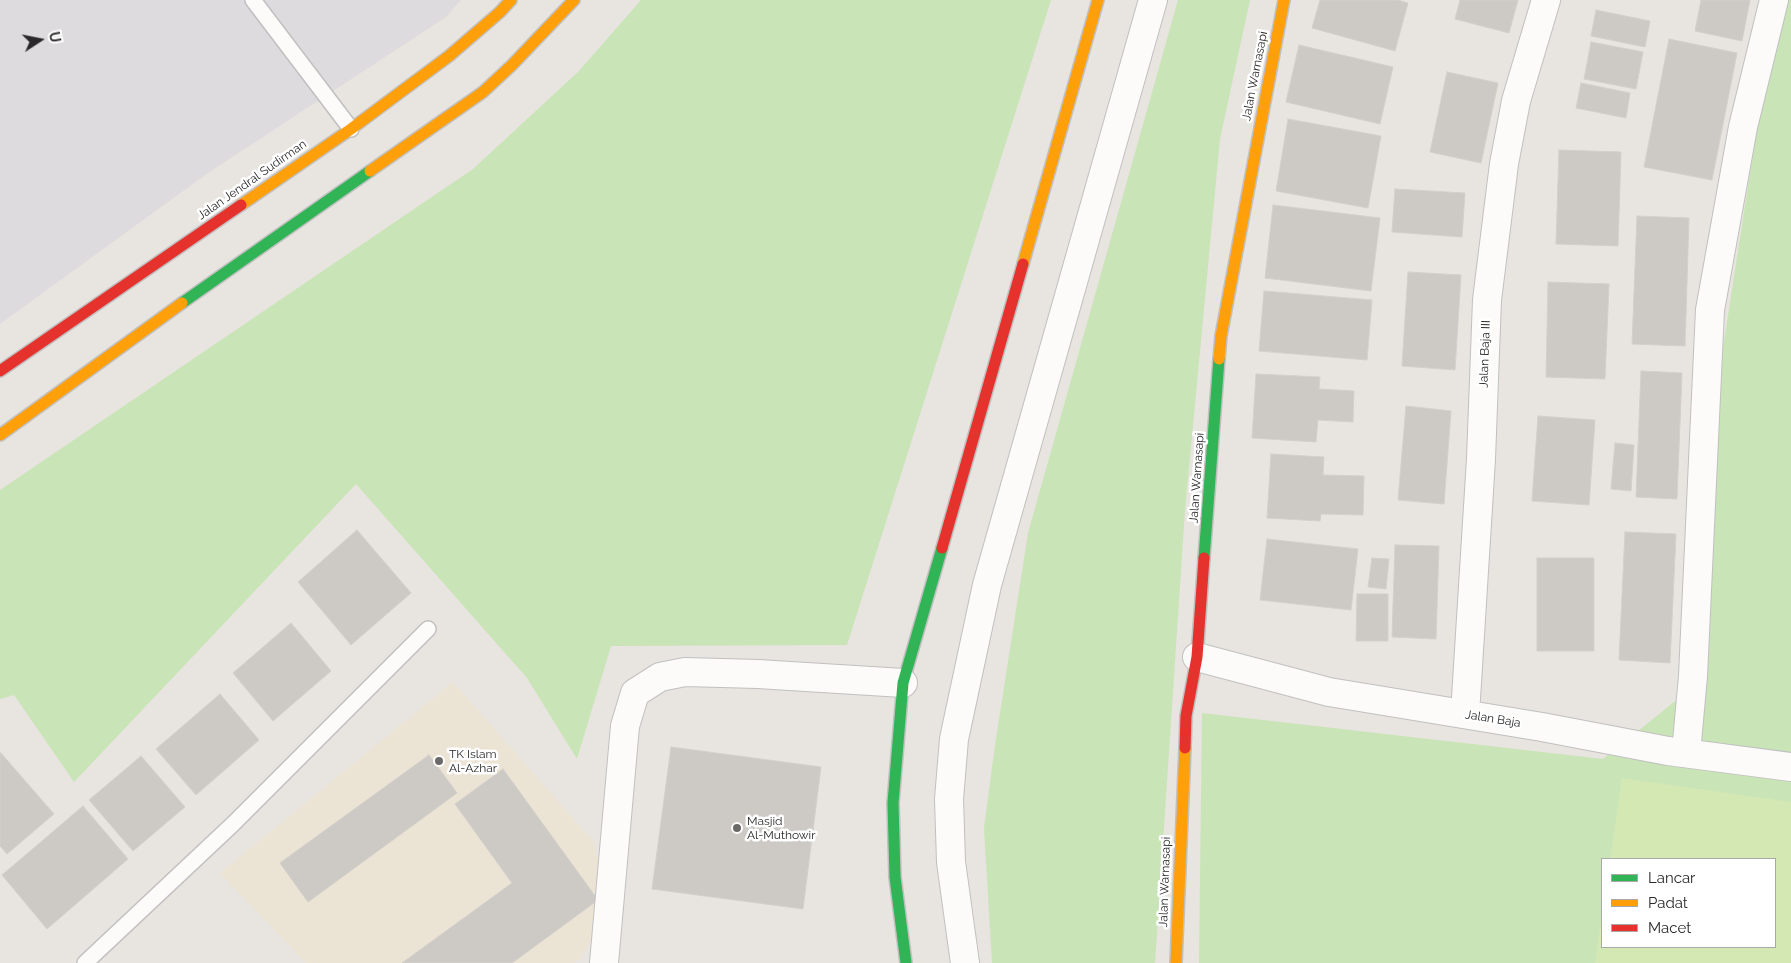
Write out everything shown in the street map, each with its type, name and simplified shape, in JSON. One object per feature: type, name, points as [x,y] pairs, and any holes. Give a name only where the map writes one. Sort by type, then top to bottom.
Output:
[{"type":"main road","name":"Jalan Jendral Sudirman","points":[[0,371],[351,129],[448,56],[500,12],[511,0]]},
{"type":"main road","points":[[0,435],[184,302],[482,92],[512,65],[574,0]]},
{"type":"main road","points":[[906,963],[895,877],[893,803],[903,683],[1098,0]]},
{"type":"main road","name":"Jalan Warnasapi","points":[[1176,963],[1186,716],[1197,657],[1222,336],[1284,0]]},
{"type":"street","points":[[965,963],[951,862],[949,798],[954,739],[987,585],[1154,0]]},
{"type":"street","name":"Jalan Baja III","points":[[1464,714],[1481,459],[1487,300],[1504,164],[1516,101],[1546,0]]},
{"type":"street","points":[[1686,753],[1693,676],[1710,310],[1743,128],[1774,0]]},
{"type":"street","name":"Jalan Baja","points":[[1197,657],[1329,692],[1686,753],[1791,767]]},
{"type":"street","points":[[604,963],[625,726],[635,693],[660,677],[686,672],[758,674],[903,683]]},
{"type":"lane","points":[[253,0],[351,129]]},
{"type":"lane","points":[[86,963],[233,824],[428,630]]},
{"type":"shaded area","points":[[0,0],[461,0],[446,17],[208,173],[0,324]]},
{"type":"shaded area","name":"TK Islam Al-Azhar","points":[[453,682],[593,841],[604,883],[600,921],[581,959],[574,963],[306,963],[220,873]]},
{"type":"green space","points":[[641,0],[1051,0],[847,645],[611,646],[577,759],[527,678],[356,484],[74,782],[14,695],[0,699],[0,490],[473,169],[579,71]]},
{"type":"green space","points":[[1178,0],[1250,0],[1220,139],[1185,510],[1155,963],[992,963],[984,828],[1028,533]]},
{"type":"green space","points":[[1783,0],[1791,0],[1791,963],[1199,963],[1202,713],[1603,759],[1694,686],[1712,419],[1767,63]]},
{"type":"green space","points":[[1622,778],[1791,802],[1791,963],[1595,963],[1601,922],[1601,948],[1776,948],[1776,858],[1610,858]]},
{"type":"building","points":[[1320,0],[1398,0],[1408,3],[1395,51],[1312,28]]},
{"type":"building","points":[[1460,0],[1518,0],[1509,33],[1455,19]]},
{"type":"building","points":[[1701,0],[1750,0],[1742,41],[1695,31]]},
{"type":"building","points":[[1596,10],[1650,21],[1645,47],[1591,36]]},
{"type":"building","points":[[1669,39],[1737,53],[1712,180],[1644,167]]},
{"type":"building","points":[[1591,42],[1643,52],[1636,89],[1584,79]]},
{"type":"building","points":[[1299,45],[1393,67],[1380,124],[1286,102]]},
{"type":"building","points":[[1447,72],[1498,83],[1481,163],[1430,152]]},
{"type":"building","points":[[1581,83],[1630,93],[1626,118],[1576,108]]},
{"type":"building","points":[[1288,119],[1381,136],[1368,208],[1276,191]]},
{"type":"building","points":[[1559,150],[1621,152],[1618,246],[1556,244]]},
{"type":"building","points":[[1395,189],[1465,193],[1462,237],[1392,232]]},
{"type":"building","points":[[1273,205],[1380,218],[1371,291],[1265,278]]},
{"type":"building","points":[[1637,216],[1689,218],[1685,346],[1632,344]]},
{"type":"building","points":[[1408,272],[1461,275],[1455,370],[1402,366]]},
{"type":"building","points":[[1548,282],[1609,284],[1605,379],[1546,377]]},
{"type":"building","points":[[1264,291],[1372,300],[1367,360],[1259,351]]},
{"type":"building","points":[[1641,371],[1682,373],[1677,499],[1636,497]]},
{"type":"building","points":[[1256,374],[1320,377],[1319,389],[1354,391],[1353,422],[1318,420],[1316,442],[1252,438]]},
{"type":"building","points":[[1406,406],[1451,411],[1444,504],[1398,500]]},
{"type":"building","points":[[1538,416],[1595,420],[1589,505],[1532,501]]},
{"type":"building","points":[[1615,443],[1634,445],[1631,491],[1611,489]]},
{"type":"building","points":[[1271,454],[1324,457],[1323,475],[1364,476],[1363,515],[1321,514],[1320,521],[1267,518]]},
{"type":"building","points":[[357,530],[411,593],[351,645],[298,582]]},
{"type":"building","points":[[1625,532],[1676,534],[1670,663],[1619,660]]},
{"type":"building","points":[[1267,539],[1358,549],[1351,610],[1260,600]]},
{"type":"building","points":[[1395,545],[1439,546],[1436,639],[1392,637]]},
{"type":"building","points":[[1372,558],[1389,559],[1386,589],[1368,587]]},
{"type":"building","points":[[1537,558],[1594,558],[1594,651],[1537,651]]},
{"type":"building","points":[[1357,594],[1388,594],[1388,641],[1356,641]]},
{"type":"building","points":[[291,623],[331,671],[273,721],[233,673]]},
{"type":"building","points":[[220,694],[259,740],[196,795],[156,749]]},
{"type":"building","name":"Masjid Al-Muthowir","points":[[671,747],[821,767],[803,909],[652,889]]},
{"type":"building","points":[[0,752],[54,814],[7,854],[0,846]]},
{"type":"building","points":[[429,755],[457,793],[308,902],[280,863]]},
{"type":"building","points":[[141,756],[185,807],[133,851],[89,800]]},
{"type":"building","points":[[503,769],[598,900],[512,963],[402,963],[512,883],[455,804]]},
{"type":"building","points":[[83,806],[128,859],[47,929],[2,875]]},
{"type":"traffic: fast","points":[[182,303],[370,171]]},
{"type":"traffic: fast","points":[[1204,558],[1219,359]]},
{"type":"traffic: fast","points":[[906,963],[895,877],[893,803],[903,683],[942,548]]},
{"type":"traffic: slow","points":[[241,205],[351,129],[449,56],[500,12],[511,0]]},
{"type":"traffic: slow","points":[[370,171],[483,92],[512,65],[574,0]]},
{"type":"traffic: slow","points":[[1023,264],[1098,0]]},
{"type":"traffic: slow","points":[[1219,359],[1221,336],[1284,0]]},
{"type":"traffic: slow","points":[[0,435],[182,303]]},
{"type":"traffic: slow","points":[[1176,963],[1185,748]]},
{"type":"traffic: jam","points":[[0,371],[241,205]]},
{"type":"traffic: jam","points":[[942,548],[1023,264]]},
{"type":"traffic: jam","points":[[1185,748],[1186,716],[1197,657],[1204,558]]},
{"type":"place","name":"TK Islam Al-Azhar","points":[[439,761]]},
{"type":"place","name":"Masjid Al-Muthowir","points":[[737,828]]}]
